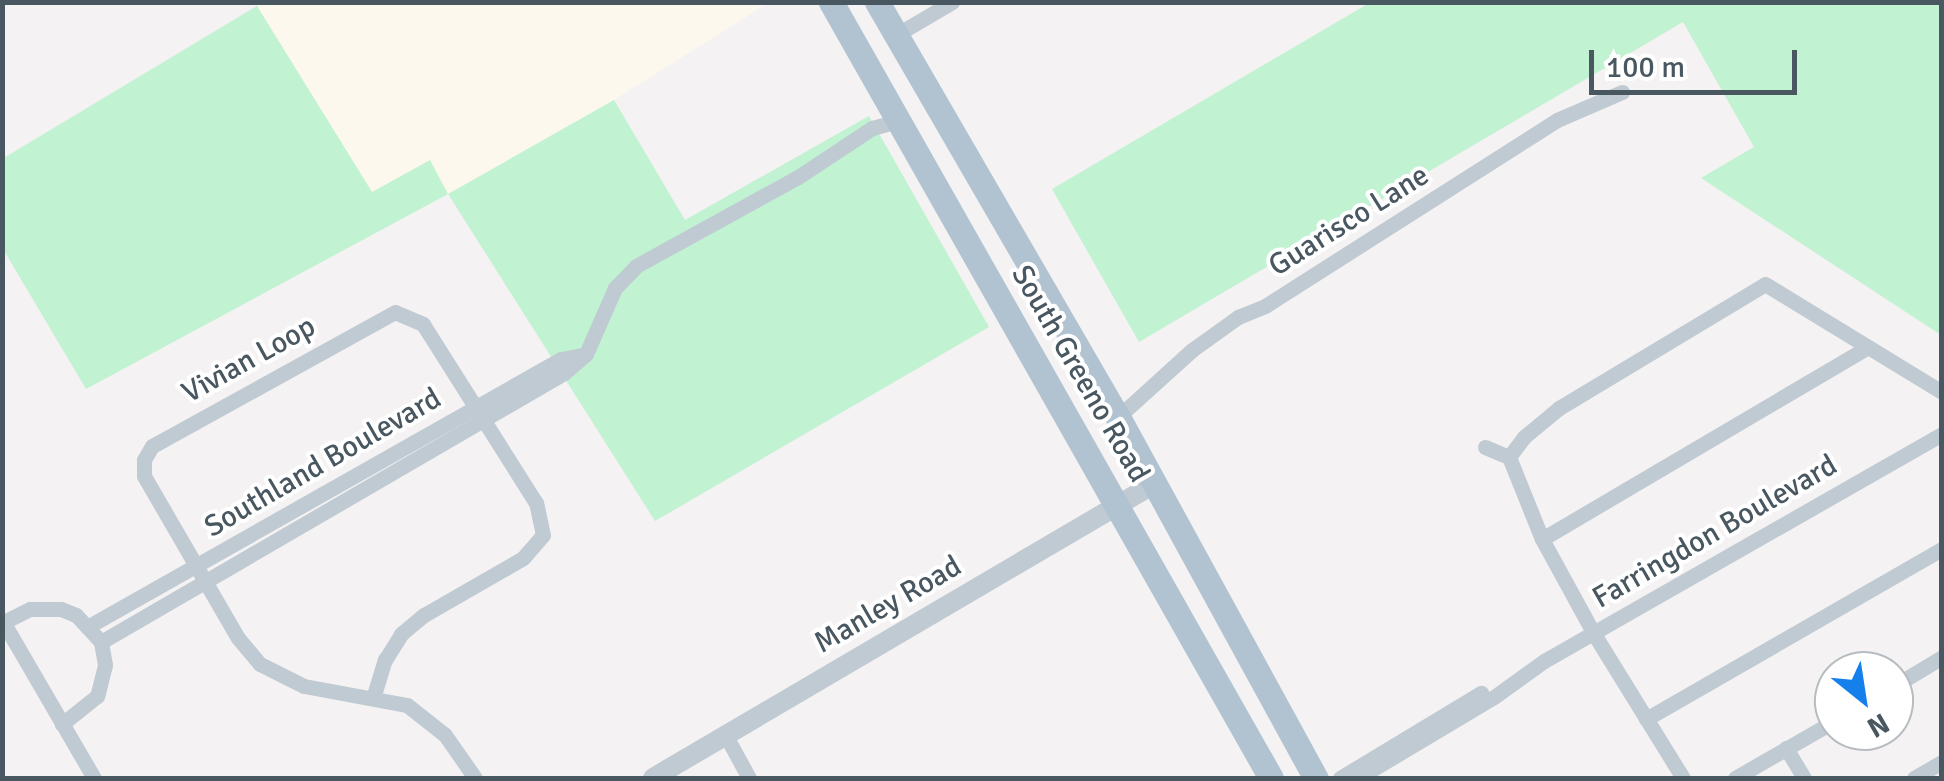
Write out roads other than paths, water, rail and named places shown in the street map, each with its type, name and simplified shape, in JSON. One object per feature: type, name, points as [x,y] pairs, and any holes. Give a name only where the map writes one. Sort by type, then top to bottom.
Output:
[{"type":"main road","name":"South Greeno Road","points":[[831,2],[1271,778]]},
{"type":"main road","name":"South Greeno Road","points":[[876,2],[1118,417],[1316,778]]},
{"type":"street","points":[[896,35],[952,2]]},
{"type":"street","name":"Guarisco Lane","points":[[1118,417],[1192,350],[1238,317],[1265,306],[1558,120],[1622,92]]},
{"type":"street","name":"Southland Boulevard","points":[[101,642],[200,574],[481,413],[561,359],[586,354],[615,288],[636,266],[798,176],[826,166],[899,121]]},
{"type":"street","points":[[1509,457],[1524,437],[1559,408],[1765,284],[1864,348],[1942,392]]},
{"type":"street","name":"Vivian Loop","points":[[200,574],[144,476],[144,460],[152,446],[165,438],[395,312],[410,314],[424,324],[481,413]]},
{"type":"street","points":[[1542,539],[1864,348]]},
{"type":"street","points":[[374,696],[385,660],[401,634],[424,615],[524,558],[543,536],[536,503],[481,413]]},
{"type":"street","name":"Farringdon Boulevard","points":[[1358,778],[1494,697],[1517,678],[1942,434]]},
{"type":"street","points":[[1484,447],[1509,457],[1542,539],[1594,634],[1683,778]]},
{"type":"street","name":"Manley Road","points":[[653,778],[1154,484]]},
{"type":"street","points":[[1646,720],[1942,549]]},
{"type":"street","name":"Southland Boulevard","points":[[89,626],[200,574]]},
{"type":"street","points":[[200,574],[238,638],[260,664],[304,686],[408,705],[434,724],[474,778]]},
{"type":"street","points":[[62,724],[96,696],[105,665],[101,642],[89,626],[76,615],[45,606],[3,621],[62,724],[94,778]]},
{"type":"street","points":[[1914,674],[1942,657]]},
{"type":"street","name":"Farringdon Boulevard","points":[[1340,778],[1497,683],[1517,678]]},
{"type":"street","points":[[1735,778],[1814,732]]},
{"type":"street","points":[[726,736],[749,778]]},
{"type":"street","points":[[1786,748],[1804,778]]},
{"type":"street","points":[[1914,778],[1942,762]]}]
